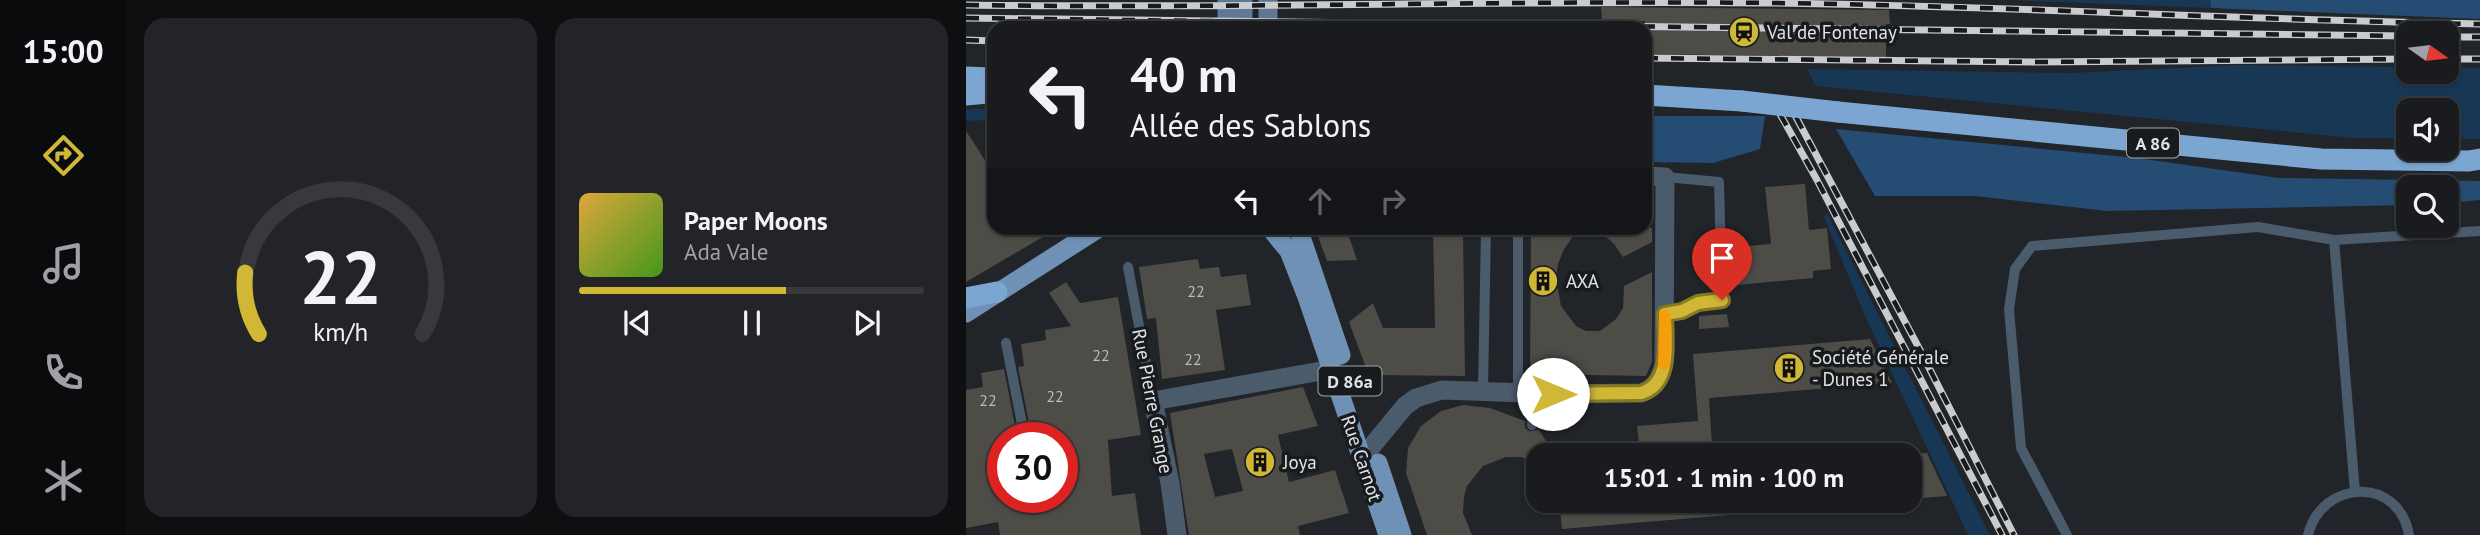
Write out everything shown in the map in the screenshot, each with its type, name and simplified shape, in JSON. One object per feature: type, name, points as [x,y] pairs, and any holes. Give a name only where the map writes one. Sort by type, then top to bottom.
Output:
[{"type":"highway","points":[[966,77],[987,78]]},
{"type":"highway","points":[[966,94],[987,93]]},
{"type":"highway","name":"A 86","points":[[1652,96],[2321,159],[2476,161]]},
{"type":"highway","points":[[966,298],[997,292]]},
{"type":"main road","points":[[1227,0],[1227,21]]},
{"type":"main road","points":[[1242,0],[1243,21]]},
{"type":"main road","points":[[1268,0],[1268,21]]},
{"type":"main road","points":[[966,313],[1088,235]]},
{"type":"main road","name":"Rue Carnot","points":[[1276,235],[1289,251],[1388,535]]},
{"type":"main road","name":"Rue Carnot","points":[[1300,235],[1402,535]]},
{"type":"street","points":[[1372,446],[1405,406],[1416,398],[1442,390],[1641,393],[1650,390],[1662,372],[1665,314],[1665,177],[1652,176]]},
{"type":"street","points":[[1153,401],[1332,369]]},
{"type":"street","name":"Rue Pierre Grange","points":[[1153,401],[1170,483],[1177,535]]},
{"type":"lane","points":[[1665,177],[1720,182],[1722,300],[1698,303],[1682,311],[1665,314]]},
{"type":"lane","points":[[2067,535],[2021,448],[2008,309],[2015,269],[2032,246],[2258,227],[2334,240],[2480,231]]},
{"type":"lane","points":[[1483,391],[1486,235]]},
{"type":"lane","points":[[1518,235],[1526,393],[1532,425]]},
{"type":"lane","points":[[2334,240],[2355,492]]},
{"type":"lane","name":"Rue Pierre Grange","points":[[1128,267],[1153,401]]},
{"type":"lane","points":[[1006,343],[1022,422]]},
{"type":"lane","points":[[2308,535],[2311,523],[2325,505],[2344,494],[2355,492],[2378,495],[2388,501],[2404,518],[2409,535]]},
{"type":"shaded area","points":[[2008,0],[2210,0],[2211,8]]},
{"type":"shaded area","points":[[2210,0],[2480,0],[2480,19],[2211,8]]},
{"type":"shaded area","points":[[2240,65],[2396,67],[2396,84],[2459,84],[2459,67],[2480,68],[2480,139],[2459,139],[2459,98],[2396,98],[2396,138],[2354,138],[1816,86],[1807,69],[2071,73]]},
{"type":"shaded area","points":[[966,109],[987,109],[987,120],[966,121]]},
{"type":"shaded area","points":[[1652,116],[1765,116],[1760,149],[1713,163],[1652,162]]},
{"type":"shaded area","points":[[1836,129],[2137,158],[2279,178],[2396,180],[2396,205],[2107,211],[1975,196],[1875,196]]},
{"type":"shaded area","points":[[2459,181],[2480,181],[2480,200],[2459,202]]},
{"type":"shaded area","points":[[1827,213],[1990,535],[1968,535],[1865,316],[1824,217]]},
{"type":"building","points":[[1601,7],[1889,10],[1890,24],[1886,24],[1886,57],[1652,54],[1652,21],[1602,20]]},
{"type":"building","points":[[966,131],[987,163],[987,235],[1046,235],[966,282]]},
{"type":"building","points":[[1805,184],[1809,230],[1827,228],[1831,269],[1813,271],[1813,278],[1737,285],[1734,247],[1771,244],[1765,187]]},
{"type":"building","points":[[1318,235],[1348,235],[1357,260],[1327,261]]},
{"type":"building","points":[[1433,235],[1463,235],[1465,376],[1372,375],[1368,373],[1349,322],[1373,303],[1383,328],[1435,328]]},
{"type":"building","name":"AXA","points":[[1531,235],[1574,235],[1564,249],[1556,279],[1561,306],[1576,326],[1586,331],[1600,331],[1616,319],[1623,308],[1624,286],[1652,272],[1652,362],[1646,376],[1530,374]]},
{"type":"building","points":[[1604,235],[1652,235],[1652,242],[1623,257]]},
{"type":"building","points":[[1198,259],[1200,269],[1219,267],[1221,277],[1246,274],[1251,305],[1216,310],[1225,370],[1162,379],[1156,318],[1147,319],[1139,267]]},
{"type":"building","points":[[1066,282],[1080,303],[1118,297],[1141,435],[1108,440],[1112,496],[1135,493],[1141,535],[1000,535],[998,522],[966,528],[966,390],[983,387],[981,373],[1004,369],[1014,422],[987,422],[987,513],[1078,513],[1078,422],[1029,422],[1018,367],[1024,366],[1021,344],[1046,340],[1045,330],[1071,326],[1049,293]]},
{"type":"building","points":[[1727,314],[1729,327],[1699,329],[1699,316]]},
{"type":"building","name":"Société Générale - Dunes 1","points":[[1870,339],[1892,383],[1709,398],[1712,443],[1639,443],[1637,426],[1698,421],[1693,354]]},
{"type":"building","name":"Joya","points":[[1303,387],[1318,426],[1278,435],[1289,482],[1335,470],[1349,513],[1298,526],[1300,535],[1189,535],[1170,413]],"holes":[[[1232,449],[1243,491],[1215,497],[1204,454]]]},
{"type":"building","points":[[1463,405],[1490,408],[1525,421],[1525,428],[1529,431],[1539,430],[1546,441],[1526,443],[1526,459],[1506,457],[1483,466],[1467,486],[1463,513],[1472,535],[1427,535],[1406,473],[1408,448],[1421,426],[1441,411]]},
{"type":"building","points":[[1922,453],[1927,453],[1947,496],[1922,498]]},
{"type":"building","points":[[1560,513],[1752,513],[1562,529]]},
{"type":"railway","points":[[966,5],[1773,3],[2480,24]]},
{"type":"railway","points":[[966,18],[1206,21]]},
{"type":"railway","points":[[1652,27],[2396,36]]},
{"type":"railway","points":[[2459,37],[2480,37]]},
{"type":"railway","points":[[966,40],[987,41]]},
{"type":"railway","points":[[1652,58],[2035,62],[2396,59]]},
{"type":"railway","points":[[2459,59],[2480,59]]},
{"type":"railway","points":[[1780,114],[2002,535]]},
{"type":"railway","points":[[1796,117],[1920,350],[2014,535]]},
{"type":"slow traffic","points":[[1664,364],[1665,316]]},
{"type":"place","name":"Val de Fontenay","points":[[1744,32]]},
{"type":"place","name":"AXA","points":[[1543,281]]},
{"type":"place","name":"Société Générale - Dunes 1","points":[[1789,368]]},
{"type":"place","name":"Joya","points":[[1260,462]]},
{"type":"route","points":[[1553,394],[1641,393],[1650,390],[1659,380],[1664,364],[1665,314],[1682,311],[1698,303],[1722,300]]}]
